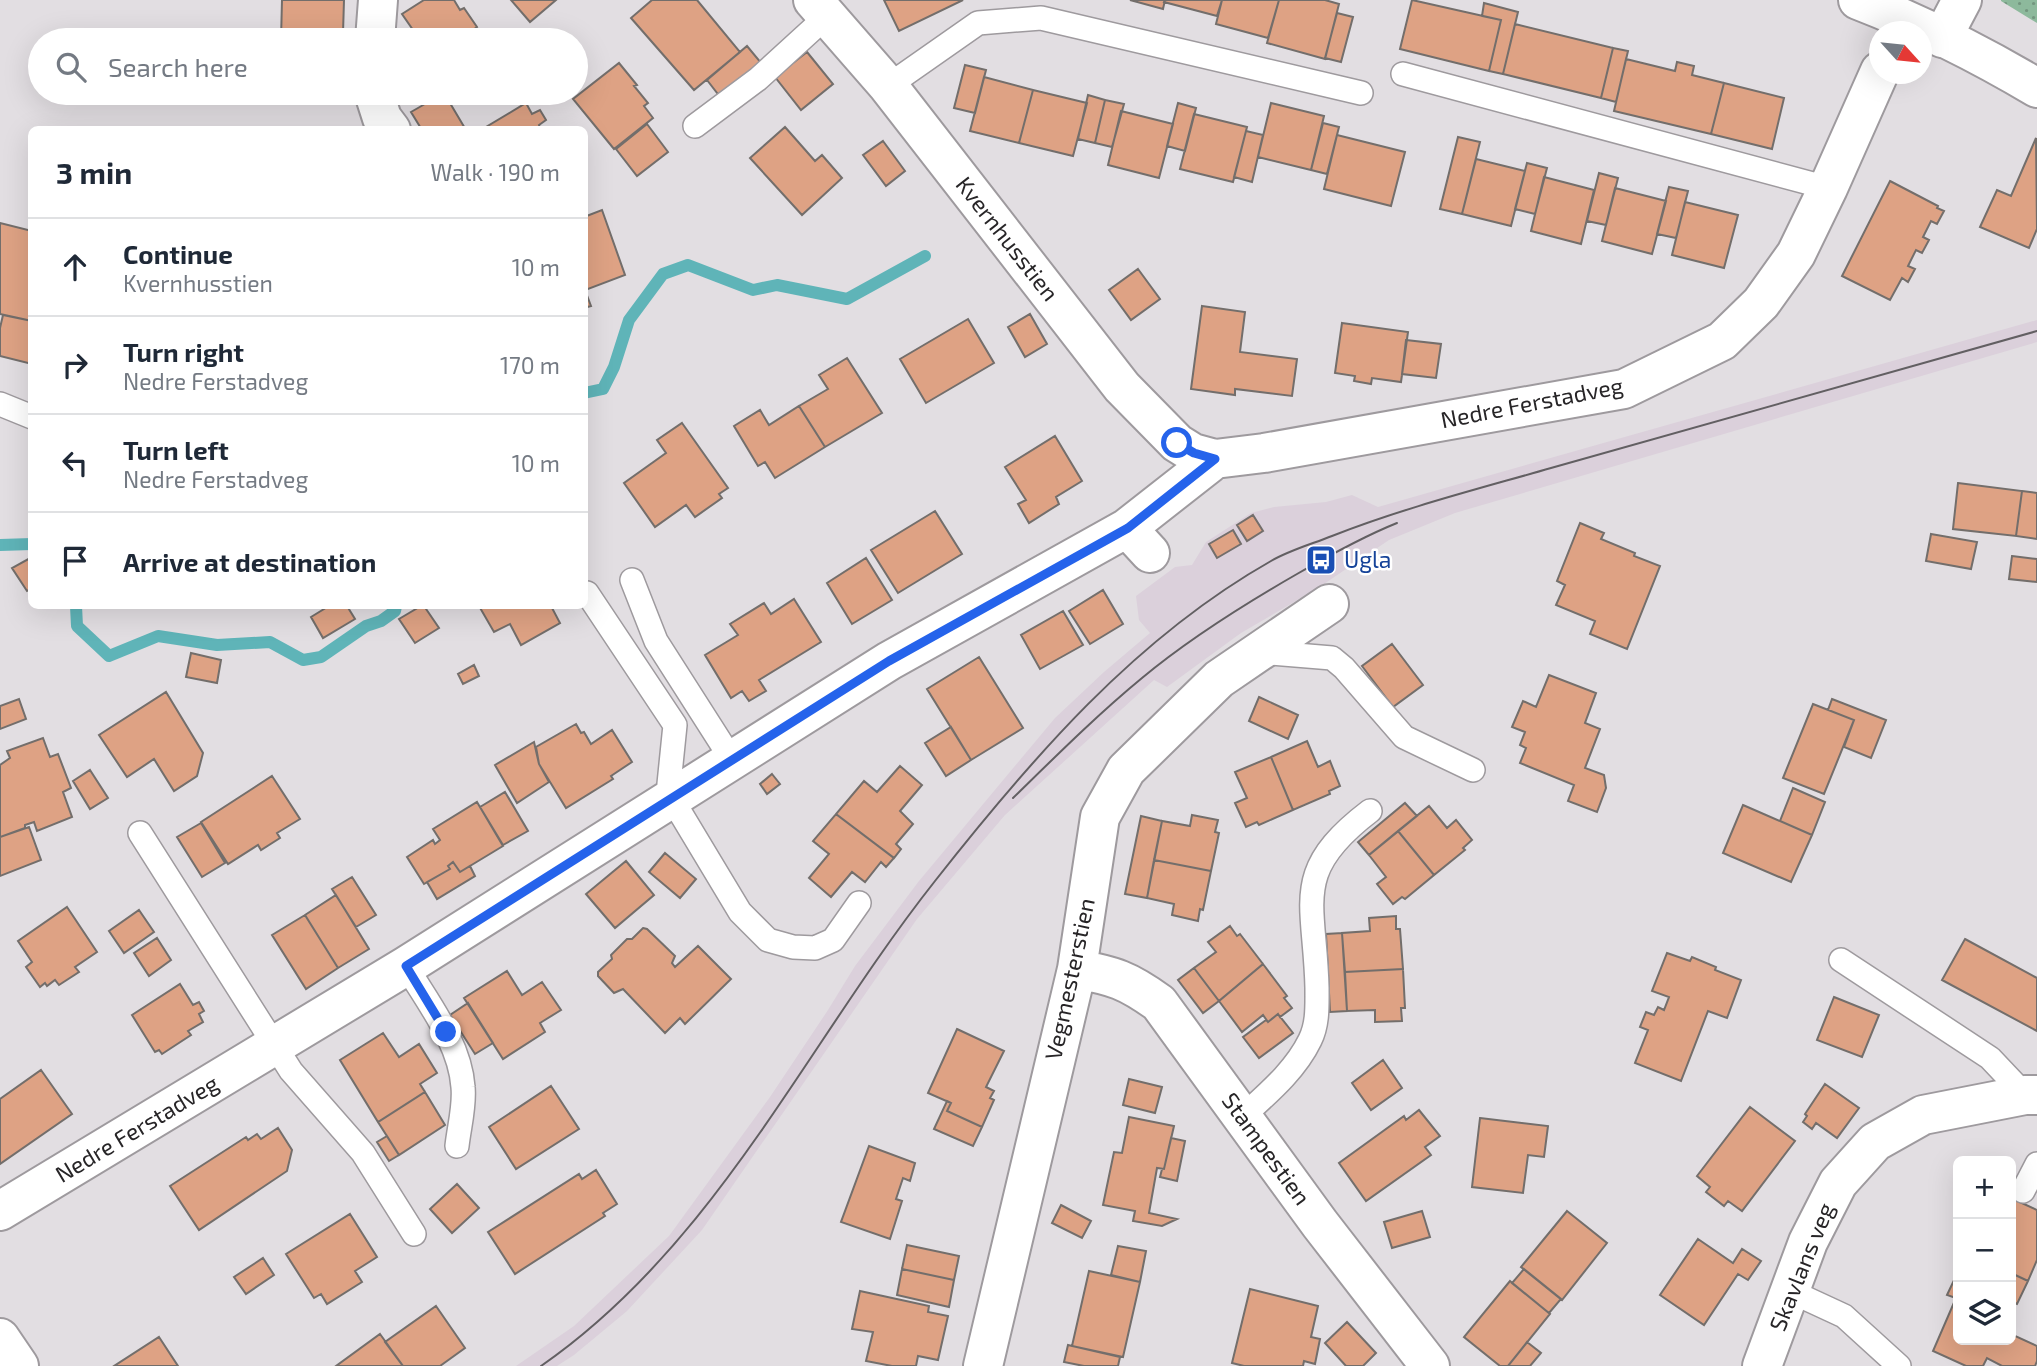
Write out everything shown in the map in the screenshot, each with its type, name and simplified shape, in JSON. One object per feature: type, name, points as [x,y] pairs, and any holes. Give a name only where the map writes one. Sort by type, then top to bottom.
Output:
[{"type":"street","points":[[376,28],[378,0]]},
{"type":"street","points":[[1858,0],[1894,21]]},
{"type":"street","points":[[1942,38],[1962,0]]},
{"type":"street","name":"Kvernhusstien","points":[[820,8],[888,86],[1122,387],[1177,443],[1194,453],[1215,459]]},
{"type":"street","points":[[1932,35],[2004,68],[2037,88]]},
{"type":"street","name":"Nedre Ferstadveg","points":[[0,1211],[406,966],[889,661],[1139,541],[1215,459],[1264,453],[1624,389],[1722,341],[1761,303],[1796,254],[1874,84]]},
{"type":"street","points":[[378,105],[388,126]]},
{"type":"street","name":"Vegmesterstien","points":[[983,1366],[1077,969],[1100,817],[1126,769],[1219,679],[1329,604]]},
{"type":"street","name":"Stampestien","points":[[1077,969],[1115,976],[1159,1003],[1320,1224],[1430,1366]]},
{"type":"street","name":"Skavlans veg","points":[[1762,1366],[1808,1242],[1838,1183],[1875,1142],[1923,1115],[2031,1095]]},
{"type":"street","points":[[0,1338],[19,1366]]},
{"type":"lane","points":[[695,127],[758,79],[820,8]]},
{"type":"lane","points":[[888,86],[978,23],[1041,18],[1361,93]]},
{"type":"lane","points":[[1403,74],[1828,188]]},
{"type":"lane","points":[[0,404],[28,416]]},
{"type":"lane","points":[[632,580],[656,641],[732,760]]},
{"type":"lane","points":[[588,594],[676,725],[669,784],[671,799],[740,912],[768,940],[793,947],[815,947],[833,940],[859,904]]},
{"type":"lane","points":[[1259,652],[1332,659],[1344,668],[1404,737],[1473,770]]},
{"type":"lane","points":[[1242,1116],[1272,1090],[1310,1039],[1318,1013],[1311,917],[1313,881],[1334,843],[1345,830],[1370,811]]},
{"type":"lane","points":[[140,833],[291,1071],[363,1153],[414,1234]]},
{"type":"lane","points":[[1841,960],[1990,1058],[2031,1095]]},
{"type":"lane","points":[[406,966],[446,1032],[459,1063],[463,1088],[457,1146]]},
{"type":"lane","points":[[2023,1191],[2037,1164]]},
{"type":"lane","points":[[1790,1291],[1844,1316],[1899,1366]]},
{"type":"shaded area","points":[[2037,320],[2037,342],[1455,513],[1389,540],[1318,588],[1241,633],[1167,687],[1154,680],[1005,815],[917,919],[702,1230],[627,1311],[557,1366],[516,1366],[574,1326],[669,1236],[770,1097],[855,966],[919,881],[1055,718],[1150,633],[1139,620],[1136,596],[1175,567],[1192,565],[1206,542],[1251,513],[1274,507],[1326,502],[1352,495],[1378,507]]},
{"type":"green space","points":[[2037,0],[2037,23],[2001,1]]},
{"type":"building","points":[[282,0],[344,0],[343,28],[281,28]]},
{"type":"building","points":[[424,0],[454,0],[460,10],[464,8],[477,27],[412,28],[402,14]]},
{"type":"building","points":[[511,0],[556,0],[530,22]]},
{"type":"building","points":[[652,0],[697,0],[740,52],[694,90],[631,18]]},
{"type":"building","points":[[884,0],[963,0],[899,31]]},
{"type":"building","points":[[1130,0],[1165,0],[1163,9]]},
{"type":"building","points":[[1222,0],[1217,16],[1164,2]]},
{"type":"building","points":[[1222,0],[1279,0],[1268,38],[1216,24]]},
{"type":"building","points":[[1279,0],[1325,0],[1339,4],[1325,59],[1267,43]]},
{"type":"building","points":[[1412,0],[1501,20],[1489,71],[1400,49]]},
{"type":"building","points":[[1484,3],[1518,12],[1503,74],[1489,71],[1501,20],[1482,16]]},
{"type":"building","points":[[1337,13],[1353,17],[1341,62],[1325,58]]},
{"type":"building","points":[[1515,24],[1613,48],[1601,98],[1503,74]]},
{"type":"building","points":[[747,46],[762,64],[721,98],[707,80]]},
{"type":"building","points":[[1613,48],[1628,51],[1616,102],[1601,98]]},
{"type":"building","points":[[807,52],[833,84],[801,110],[775,77]]},
{"type":"building","points":[[1626,59],[1675,71],[1677,62],[1694,66],[1692,75],[1724,83],[1711,134],[1614,111]]},
{"type":"building","points":[[619,63],[637,85],[634,86],[648,103],[644,106],[653,118],[614,149],[578,105],[588,105],[588,87]]},
{"type":"building","points":[[965,65],[986,70],[975,113],[954,108]]},
{"type":"building","points":[[984,77],[1033,90],[1019,143],[970,131]]},
{"type":"building","points":[[1724,83],[1784,98],[1772,149],[1711,134]]},
{"type":"building","points":[[1033,90],[1087,103],[1073,156],[1019,143]]},
{"type":"building","points":[[1088,95],[1105,100],[1095,143],[1078,139]]},
{"type":"building","points":[[1105,100],[1124,104],[1112,147],[1095,143]]},
{"type":"building","points":[[1178,103],[1196,108],[1185,151],[1167,146]]},
{"type":"building","points":[[1271,103],[1324,116],[1311,170],[1258,157]]},
{"type":"building","points":[[423,105],[451,105],[464,126],[420,126],[411,112]]},
{"type":"building","points":[[523,105],[527,105],[532,114],[540,110],[546,120],[539,126],[488,126]]},
{"type":"building","points":[[1121,111],[1173,124],[1159,178],[1108,165]]},
{"type":"building","points":[[1194,114],[1247,127],[1233,182],[1180,169]]},
{"type":"building","points":[[1323,123],[1339,127],[1327,174],[1311,170]]},
{"type":"building","points":[[647,124],[668,152],[637,176],[616,149]]},
{"type":"building","points":[[785,127],[815,161],[822,155],[842,178],[802,215],[750,158]]},
{"type":"building","points":[[1246,131],[1263,135],[1252,182],[1234,177]]},
{"type":"building","points":[[1337,135],[1405,152],[1391,206],[1324,189]]},
{"type":"building","points":[[1458,137],[1480,142],[1462,214],[1440,209]]},
{"type":"building","points":[[2036,138],[2037,229],[2029,248],[1980,227],[1997,190],[2011,196]]},
{"type":"building","points":[[883,141],[905,171],[886,186],[863,155]]},
{"type":"building","points":[[1476,159],[1525,171],[1511,226],[1462,214]]},
{"type":"building","points":[[1527,163],[1547,168],[1535,214],[1515,209]]},
{"type":"building","points":[[1599,173],[1618,178],[1606,225],[1587,221]]},
{"type":"building","points":[[1544,177],[1594,190],[1581,244],[1531,231]]},
{"type":"building","points":[[1890,181],[1944,211],[1937,224],[1931,221],[1923,237],[1929,240],[1922,253],[1916,250],[1908,266],[1915,269],[1908,282],[1902,278],[1890,300],[1842,276]]},
{"type":"building","points":[[1669,187],[1688,191],[1676,238],[1657,234]]},
{"type":"building","points":[[1615,188],[1666,201],[1652,254],[1602,241]]},
{"type":"building","points":[[1685,202],[1738,215],[1724,268],[1672,255]]},
{"type":"building","points":[[602,210],[625,275],[588,289],[588,215]]},
{"type":"building","points":[[0,223],[28,230],[28,320],[0,314]]},
{"type":"building","points":[[1138,269],[1160,299],[1131,320],[1109,290]]},
{"type":"building","points":[[1202,306],[1245,312],[1240,352],[1297,359],[1292,396],[1235,389],[1235,395],[1191,389]]},
{"type":"building","points":[[1030,314],[1047,344],[1025,357],[1008,327]]},
{"type":"building","points":[[3,315],[28,320],[28,363],[0,356]]},
{"type":"building","points":[[968,319],[994,363],[926,403],[900,359]]},
{"type":"building","points":[[1342,323],[1408,332],[1401,382],[1372,378],[1371,384],[1354,381],[1355,376],[1335,373]]},
{"type":"building","points":[[1406,340],[1441,344],[1436,378],[1402,374]]},
{"type":"building","points":[[847,358],[882,413],[825,447],[799,406],[828,389],[819,375]]},
{"type":"building","points":[[799,406],[825,447],[775,478],[765,462],[758,466],[734,426],[760,410],[769,425]]},
{"type":"building","points":[[682,423],[728,488],[719,494],[722,498],[695,517],[686,505],[655,527],[624,483],[666,453],[657,440]]},
{"type":"building","points":[[1055,436],[1082,481],[1056,497],[1059,504],[1029,523],[1018,504],[1026,500],[1005,467]]},
{"type":"building","points":[[1958,483],[2022,491],[2016,536],[1953,529]]},
{"type":"building","points":[[2022,491],[2037,493],[2037,539],[2016,536]]},
{"type":"building","points":[[935,511],[962,554],[898,593],[871,550]]},
{"type":"building","points":[[1253,515],[1263,531],[1247,541],[1237,525]]},
{"type":"building","points":[[1580,523],[1604,533],[1601,539],[1660,566],[1627,649],[1590,634],[1595,621],[1556,605],[1565,585],[1557,581]]},
{"type":"building","points":[[1233,530],[1241,544],[1217,558],[1209,544]]},
{"type":"building","points":[[1931,534],[1977,542],[1971,569],[1926,561]]},
{"type":"building","points":[[2012,556],[2037,559],[2037,582],[2009,579]]},
{"type":"building","points":[[866,558],[892,600],[852,624],[827,583]]},
{"type":"building","points":[[28,559],[28,590],[27,591],[12,568]]},
{"type":"building","points":[[1103,590],[1123,624],[1090,644],[1069,611]]},
{"type":"building","points":[[794,599],[821,642],[759,680],[766,691],[749,701],[742,691],[731,698],[705,655],[738,635],[730,624],[764,603],[771,614]]},
{"type":"building","points":[[324,609],[349,609],[355,619],[323,638],[311,617]]},
{"type":"building","points":[[416,609],[426,609],[439,628],[415,643],[399,619]]},
{"type":"building","points":[[481,609],[553,609],[560,623],[521,645],[510,624],[494,632]]},
{"type":"building","points":[[1063,611],[1083,645],[1040,669],[1021,635]]},
{"type":"building","points":[[1392,644],[1423,685],[1393,707],[1362,666]]},
{"type":"building","points":[[191,653],[221,660],[217,683],[186,677]]},
{"type":"building","points":[[979,657],[1023,728],[971,760],[927,689]]},
{"type":"building","points":[[474,665],[479,676],[463,684],[458,674]]},
{"type":"building","points":[[1549,675],[1596,693],[1585,723],[1600,729],[1585,768],[1604,775],[1606,788],[1597,812],[1568,801],[1574,785],[1520,763],[1526,748],[1520,745],[1525,732],[1512,727],[1523,701],[1536,707]]},
{"type":"building","points":[[166,692],[203,753],[197,776],[174,791],[154,759],[127,777],[99,735]]},
{"type":"building","points":[[1259,697],[1298,715],[1288,739],[1249,721]]},
{"type":"building","points":[[19,699],[26,719],[0,729],[0,706]]},
{"type":"building","points":[[1832,699],[1886,720],[1871,758],[1844,747],[1854,720],[1828,710]]},
{"type":"building","points":[[1813,704],[1854,720],[1824,794],[1783,778]]},
{"type":"building","points":[[576,724],[591,744],[612,730],[632,762],[611,776],[613,779],[566,808],[539,764],[536,747]]},
{"type":"building","points":[[951,727],[971,760],[946,776],[925,743]]},
{"type":"building","points":[[43,738],[50,757],[58,754],[71,788],[63,792],[72,817],[37,831],[34,822],[0,837],[0,765],[10,758],[7,751]]},
{"type":"building","points":[[1307,741],[1318,767],[1330,761],[1340,786],[1329,791],[1330,794],[1293,810],[1271,757]]},
{"type":"building","points":[[534,742],[539,764],[549,782],[517,803],[495,765]]},
{"type":"building","points":[[1271,757],[1293,810],[1259,825],[1257,822],[1246,827],[1235,803],[1247,798],[1235,772]]},
{"type":"building","points":[[900,766],[922,785],[900,811],[913,824],[896,844],[901,849],[894,858],[836,814],[864,781],[877,792]]},
{"type":"building","points":[[90,770],[108,798],[90,809],[73,781]]},
{"type":"building","points":[[772,774],[780,784],[767,794],[760,784]]},
{"type":"building","points":[[272,776],[300,819],[277,833],[280,838],[261,850],[258,845],[228,864],[201,822]]},
{"type":"building","points":[[1793,788],[1825,802],[1812,835],[1780,821]]},
{"type":"building","points":[[505,792],[528,831],[503,845],[480,807]]},
{"type":"building","points":[[477,802],[503,846],[460,872],[453,862],[448,866],[450,869],[424,884],[407,857],[433,840],[435,844],[440,840],[433,829]]},
{"type":"building","points":[[1405,803],[1417,816],[1369,855],[1358,842]]},
{"type":"building","points":[[1743,805],[1812,835],[1791,882],[1723,853]]},
{"type":"building","points":[[1429,806],[1447,828],[1456,820],[1472,840],[1463,848],[1465,850],[1434,875],[1398,831]]},
{"type":"building","points":[[836,814],[894,858],[886,867],[881,862],[865,882],[852,872],[831,897],[809,878],[829,854],[813,841]]},
{"type":"building","points":[[1192,815],[1218,820],[1215,832],[1219,833],[1211,871],[1154,860],[1162,821],[1190,826]]},
{"type":"building","points":[[1141,816],[1162,821],[1147,898],[1125,894]]},
{"type":"building","points":[[201,823],[225,863],[202,877],[177,837]]},
{"type":"building","points":[[29,827],[41,860],[0,876],[0,837]]},
{"type":"building","points":[[1398,831],[1434,875],[1405,899],[1402,897],[1393,904],[1377,884],[1386,877],[1369,855]]},
{"type":"building","points":[[665,853],[696,879],[680,898],[649,872]]},
{"type":"building","points":[[1154,860],[1211,871],[1198,921],[1172,915],[1174,904],[1147,898]]},
{"type":"building","points":[[626,861],[654,895],[615,928],[586,894]]},
{"type":"building","points":[[453,862],[460,872],[470,866],[475,876],[437,899],[427,882],[450,869],[448,866]]},
{"type":"building","points":[[352,877],[376,915],[356,927],[332,889]]},
{"type":"building","points":[[336,895],[369,949],[338,968],[305,915]]},
{"type":"building","points":[[67,907],[97,952],[75,967],[79,972],[59,985],[55,980],[40,987],[26,967],[32,962],[18,941]]},
{"type":"building","points":[[139,910],[154,932],[124,953],[109,931]]},
{"type":"building","points":[[305,915],[338,968],[306,989],[272,935]]},
{"type":"building","points":[[1396,916],[1396,929],[1400,929],[1403,969],[1345,972],[1342,933],[1370,931],[1369,918]]},
{"type":"building","points":[[1230,926],[1237,936],[1240,934],[1263,964],[1219,1001],[1194,968],[1216,952],[1208,942]]},
{"type":"building","points":[[643,928],[675,956],[672,963],[675,967],[698,946],[731,979],[685,1024],[680,1018],[665,1033],[623,989],[614,993],[598,976],[598,972],[612,959],[611,955]]},
{"type":"building","points":[[1342,933],[1347,1011],[1330,1012],[1326,934]]},
{"type":"building","points":[[157,938],[171,960],[149,976],[134,953]]},
{"type":"building","points":[[1965,939],[2037,978],[2037,1031],[1942,980]]},
{"type":"building","points":[[1667,953],[1690,961],[1692,957],[1741,980],[1727,1018],[1708,1011],[1681,1081],[1635,1063],[1648,1030],[1640,1027],[1646,1012],[1654,1015],[1658,1007],[1664,1010],[1669,997],[1652,991]]},
{"type":"building","points":[[1263,964],[1287,996],[1284,998],[1292,1008],[1268,1022],[1263,1015],[1242,1032],[1219,1001]]},
{"type":"building","points":[[1194,968],[1219,1001],[1203,1013],[1178,980]]},
{"type":"building","points":[[1403,969],[1405,1008],[1401,1008],[1402,1021],[1375,1022],[1375,1010],[1347,1011],[1345,972]]},
{"type":"building","points":[[507,971],[522,995],[542,982],[561,1010],[540,1023],[545,1032],[503,1059],[464,998]]},
{"type":"building","points":[[180,984],[193,1005],[199,1002],[204,1011],[199,1014],[203,1022],[188,1031],[191,1035],[162,1054],[159,1050],[155,1052],[132,1015]]},
{"type":"building","points":[[1834,997],[1879,1015],[1862,1057],[1817,1040]]},
{"type":"building","points":[[468,1003],[493,1043],[475,1054],[450,1015]]},
{"type":"building","points":[[1278,1014],[1293,1033],[1259,1058],[1243,1037]]},
{"type":"building","points":[[957,1029],[1004,1051],[986,1087],[994,1091],[990,1098],[994,1100],[982,1127],[947,1111],[951,1103],[928,1093]]},
{"type":"building","points":[[383,1033],[399,1057],[419,1044],[437,1073],[420,1084],[425,1092],[378,1122],[340,1060]]},
{"type":"building","points":[[1383,1060],[1402,1088],[1371,1110],[1352,1083]]},
{"type":"building","points":[[41,1070],[72,1114],[0,1164],[0,1099]]},
{"type":"building","points":[[1129,1079],[1162,1087],[1155,1113],[1123,1105]]},
{"type":"building","points":[[1825,1084],[1859,1108],[1837,1138],[1816,1123],[1812,1129],[1803,1122],[1807,1116],[1805,1114]]},
{"type":"building","points":[[551,1086],[579,1129],[516,1169],[489,1127]]},
{"type":"building","points":[[425,1092],[445,1125],[399,1155],[378,1122]]},
{"type":"building","points":[[947,1101],[951,1103],[947,1111],[982,1127],[973,1146],[934,1129]]},
{"type":"building","points":[[1750,1107],[1795,1141],[1742,1211],[1728,1201],[1724,1206],[1706,1192],[1710,1187],[1697,1176]]},
{"type":"building","points":[[1419,1110],[1440,1136],[1425,1147],[1431,1155],[1366,1201],[1339,1163],[1404,1116],[1406,1120]]},
{"type":"building","points":[[1129,1117],[1174,1126],[1164,1169],[1157,1168],[1149,1213],[1177,1219],[1162,1226],[1133,1221],[1135,1211],[1103,1205],[1114,1152],[1122,1153]]},
{"type":"building","points":[[1480,1118],[1548,1126],[1544,1157],[1528,1155],[1523,1193],[1472,1187]]},
{"type":"building","points":[[278,1128],[292,1150],[287,1171],[199,1230],[170,1186],[246,1137],[248,1140],[257,1134],[261,1139]]},
{"type":"building","points":[[387,1136],[399,1155],[389,1161],[377,1142]]},
{"type":"building","points":[[1171,1138],[1185,1141],[1177,1181],[1160,1177]]},
{"type":"building","points":[[869,1146],[915,1163],[910,1181],[903,1178],[896,1199],[902,1201],[890,1239],[841,1222]]},
{"type":"building","points":[[596,1170],[617,1204],[603,1213],[605,1216],[515,1274],[488,1232],[579,1174],[582,1179]]},
{"type":"building","points":[[457,1184],[479,1208],[452,1233],[430,1209]]},
{"type":"building","points":[[2016,1200],[2037,1210],[2037,1260],[2028,1281],[2016,1275]]},
{"type":"building","points":[[1061,1205],[1091,1221],[1082,1238],[1052,1223]]},
{"type":"building","points":[[1422,1211],[1430,1237],[1392,1248],[1384,1222]]},
{"type":"building","points":[[1567,1211],[1607,1243],[1562,1300],[1521,1267]]},
{"type":"building","points":[[350,1214],[377,1257],[355,1271],[362,1282],[327,1304],[321,1294],[314,1298],[286,1254]]},
{"type":"building","points":[[1698,1239],[1733,1263],[1742,1249],[1761,1261],[1748,1280],[1738,1274],[1704,1325],[1660,1295]]},
{"type":"building","points":[[907,1245],[959,1256],[954,1280],[902,1269]]},
{"type":"building","points":[[1118,1246],[1146,1251],[1140,1282],[1111,1275]]},
{"type":"building","points":[[263,1258],[274,1275],[246,1294],[234,1277]]},
{"type":"building","points":[[902,1269],[954,1280],[949,1307],[897,1295]]},
{"type":"building","points":[[1524,1269],[1561,1299],[1549,1313],[1512,1283]]},
{"type":"building","points":[[1089,1271],[1140,1282],[1123,1357],[1072,1346]]},
{"type":"building","points":[[2016,1275],[2028,1281],[2016,1304]]},
{"type":"building","points":[[1510,1281],[1550,1314],[1508,1366],[1500,1366],[1464,1337]]},
{"type":"building","points":[[1953,1282],[1953,1297],[1947,1295]]},
{"type":"building","points":[[1250,1289],[1318,1306],[1311,1337],[1320,1339],[1315,1364],[1304,1361],[1303,1366],[1244,1366],[1232,1363]]},
{"type":"building","points":[[860,1291],[929,1306],[928,1312],[948,1316],[938,1360],[918,1356],[916,1366],[892,1366],[866,1361],[873,1332],[852,1329]]},
{"type":"building","points":[[1953,1305],[1953,1345],[2016,1345],[2016,1336],[2037,1346],[2037,1361],[2035,1366],[2002,1366],[1987,1358],[1983,1366],[1966,1366],[1933,1351]]},
{"type":"building","points":[[436,1306],[465,1348],[440,1366],[403,1366],[385,1342]]},
{"type":"building","points":[[1347,1322],[1376,1353],[1363,1366],[1346,1366],[1325,1343]]},
{"type":"building","points":[[380,1334],[403,1366],[336,1366]]},
{"type":"building","points":[[159,1337],[178,1366],[114,1366]]},
{"type":"building","points":[[1527,1342],[1541,1353],[1530,1366],[1508,1366]]},
{"type":"building","points":[[1068,1345],[1120,1357],[1118,1366],[1084,1366],[1064,1362]]},
{"type":"waterway","points":[[588,392],[603,389],[614,367],[629,320],[663,274],[688,265],[753,290],[777,285],[847,299],[925,256]]},
{"type":"waterway","points":[[0,545],[28,544]]},
{"type":"waterway","points":[[76,609],[77,626],[109,656],[158,636],[217,645],[270,642],[303,660],[321,657],[366,626],[381,621],[395,609]]},
{"type":"tram line","points":[[541,1366],[603,1317],[659,1262],[709,1202],[756,1139],[888,944],[1009,790],[1088,704],[1130,664],[1221,592],[1286,554],[1413,508],[2037,331]]},
{"type":"tram line","points":[[1013,798],[1076,736],[1179,649],[1297,574],[1359,540],[1397,523]]},
{"type":"place","name":"Ugla","points":[[1321,560]]},
{"type":"route","points":[[446,1032],[406,966],[889,661],[1128,528],[1215,459],[1194,453],[1177,443]]}]
